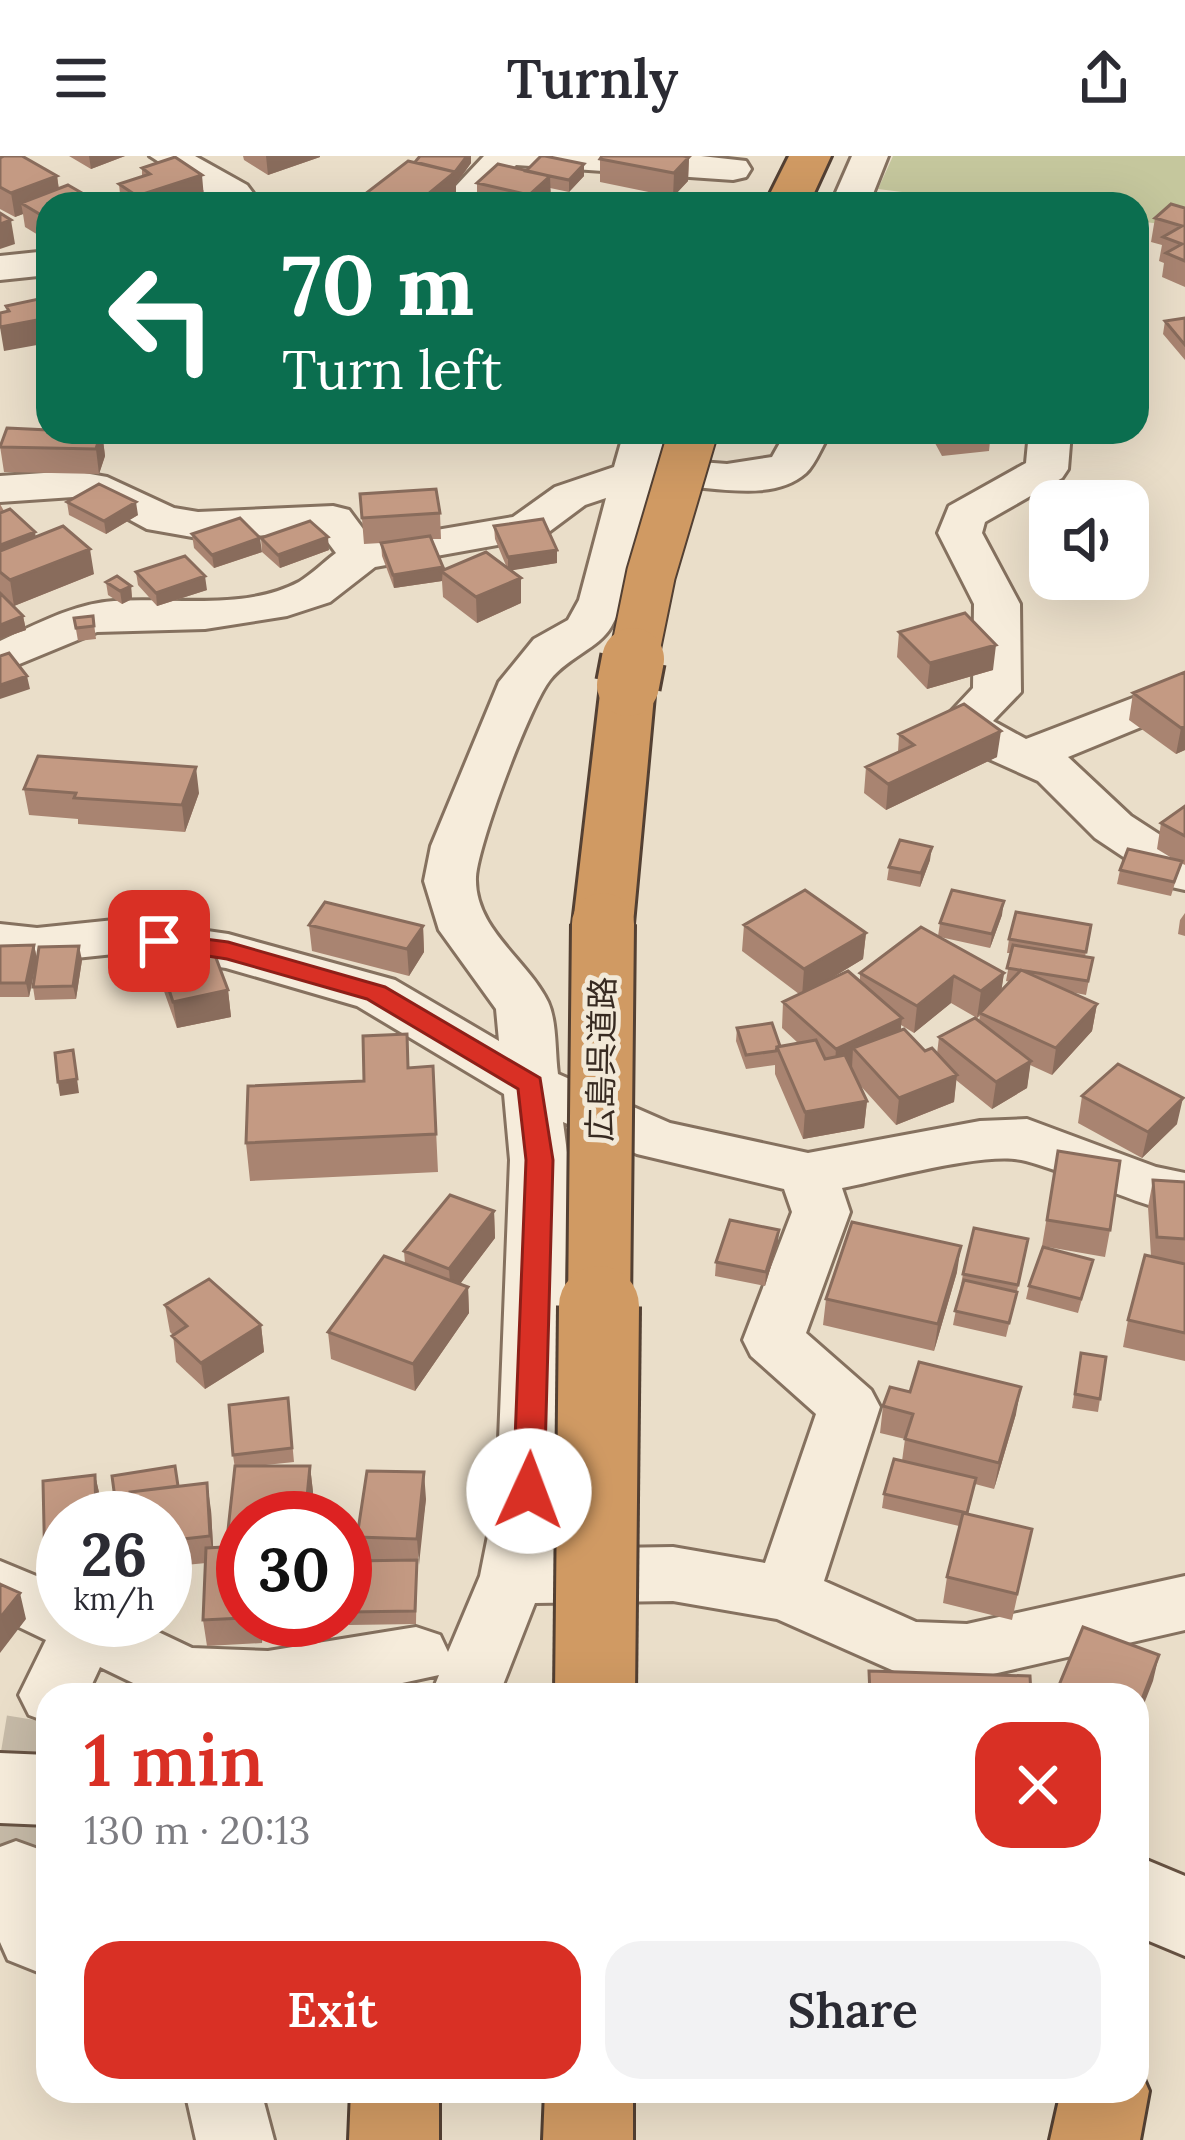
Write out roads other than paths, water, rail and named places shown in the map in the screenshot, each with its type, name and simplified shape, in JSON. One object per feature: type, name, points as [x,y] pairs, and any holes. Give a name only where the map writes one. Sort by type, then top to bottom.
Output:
[{"type":"highway","points":[[785,192],[793,156]]},
{"type":"highway","points":[[789,192],[810,156]]},
{"type":"highway","name":"広島呉道路","points":[[595,1683],[604,924],[628,685],[651,574],[689,444]]},
{"type":"highway","points":[[394,2140],[395,2103]]},
{"type":"highway","points":[[588,2140],[590,2103]]},
{"type":"highway","points":[[1095,2140],[1103,2103]]},
{"type":"street","points":[[168,156],[232,192]]},
{"type":"street","points":[[470,192],[505,156]]},
{"type":"street","points":[[523,156],[595,177],[730,176]]},
{"type":"street","points":[[855,192],[870,156]]},
{"type":"street","points":[[0,268],[36,264]]},
{"type":"street","points":[[0,658],[85,620],[112,615],[205,615],[271,606],[314,592],[361,556],[526,528],[636,453],[769,474],[790,465],[800,444]]},
{"type":"street","points":[[1049,444],[1047,469],[965,515],[960,532],[997,604],[997,692],[968,719],[977,736],[1055,770],[1113,827],[1185,874]]},
{"type":"street","points":[[124,1647],[185,1676],[268,1680],[441,1675],[513,1576],[529,1491],[539,1160],[523,1006],[465,930],[450,881],[456,846],[523,682],[550,649],[587,628],[602,600],[636,453]]},
{"type":"street","points":[[0,489],[73,484],[106,490],[163,520],[198,525],[333,519],[361,556]]},
{"type":"street","points":[[1026,757],[1185,692]]},
{"type":"street","points":[[0,941],[38,945],[124,936],[228,951],[376,993],[531,1085],[657,1140],[808,1174],[980,1141],[1027,1139],[1145,1186],[1185,1194]]},
{"type":"street","points":[[787,1594],[849,1407],[773,1340],[821,1212],[808,1174]]},
{"type":"street","points":[[513,1576],[673,1574],[787,1594],[910,1650],[967,1652],[1185,1603]]},
{"type":"street","points":[[0,1588],[36,1605]]},
{"type":"street","points":[[58,1683],[66,1647]]},
{"type":"street","points":[[0,1788],[36,1742]]},
{"type":"street","points":[[16,1874],[36,1937]]},
{"type":"street","points":[[1149,1900],[1185,1918]]},
{"type":"street","points":[[226,2103],[235,2140]]},
{"type":"tunnel","points":[[16,1873],[36,1751]]}]
